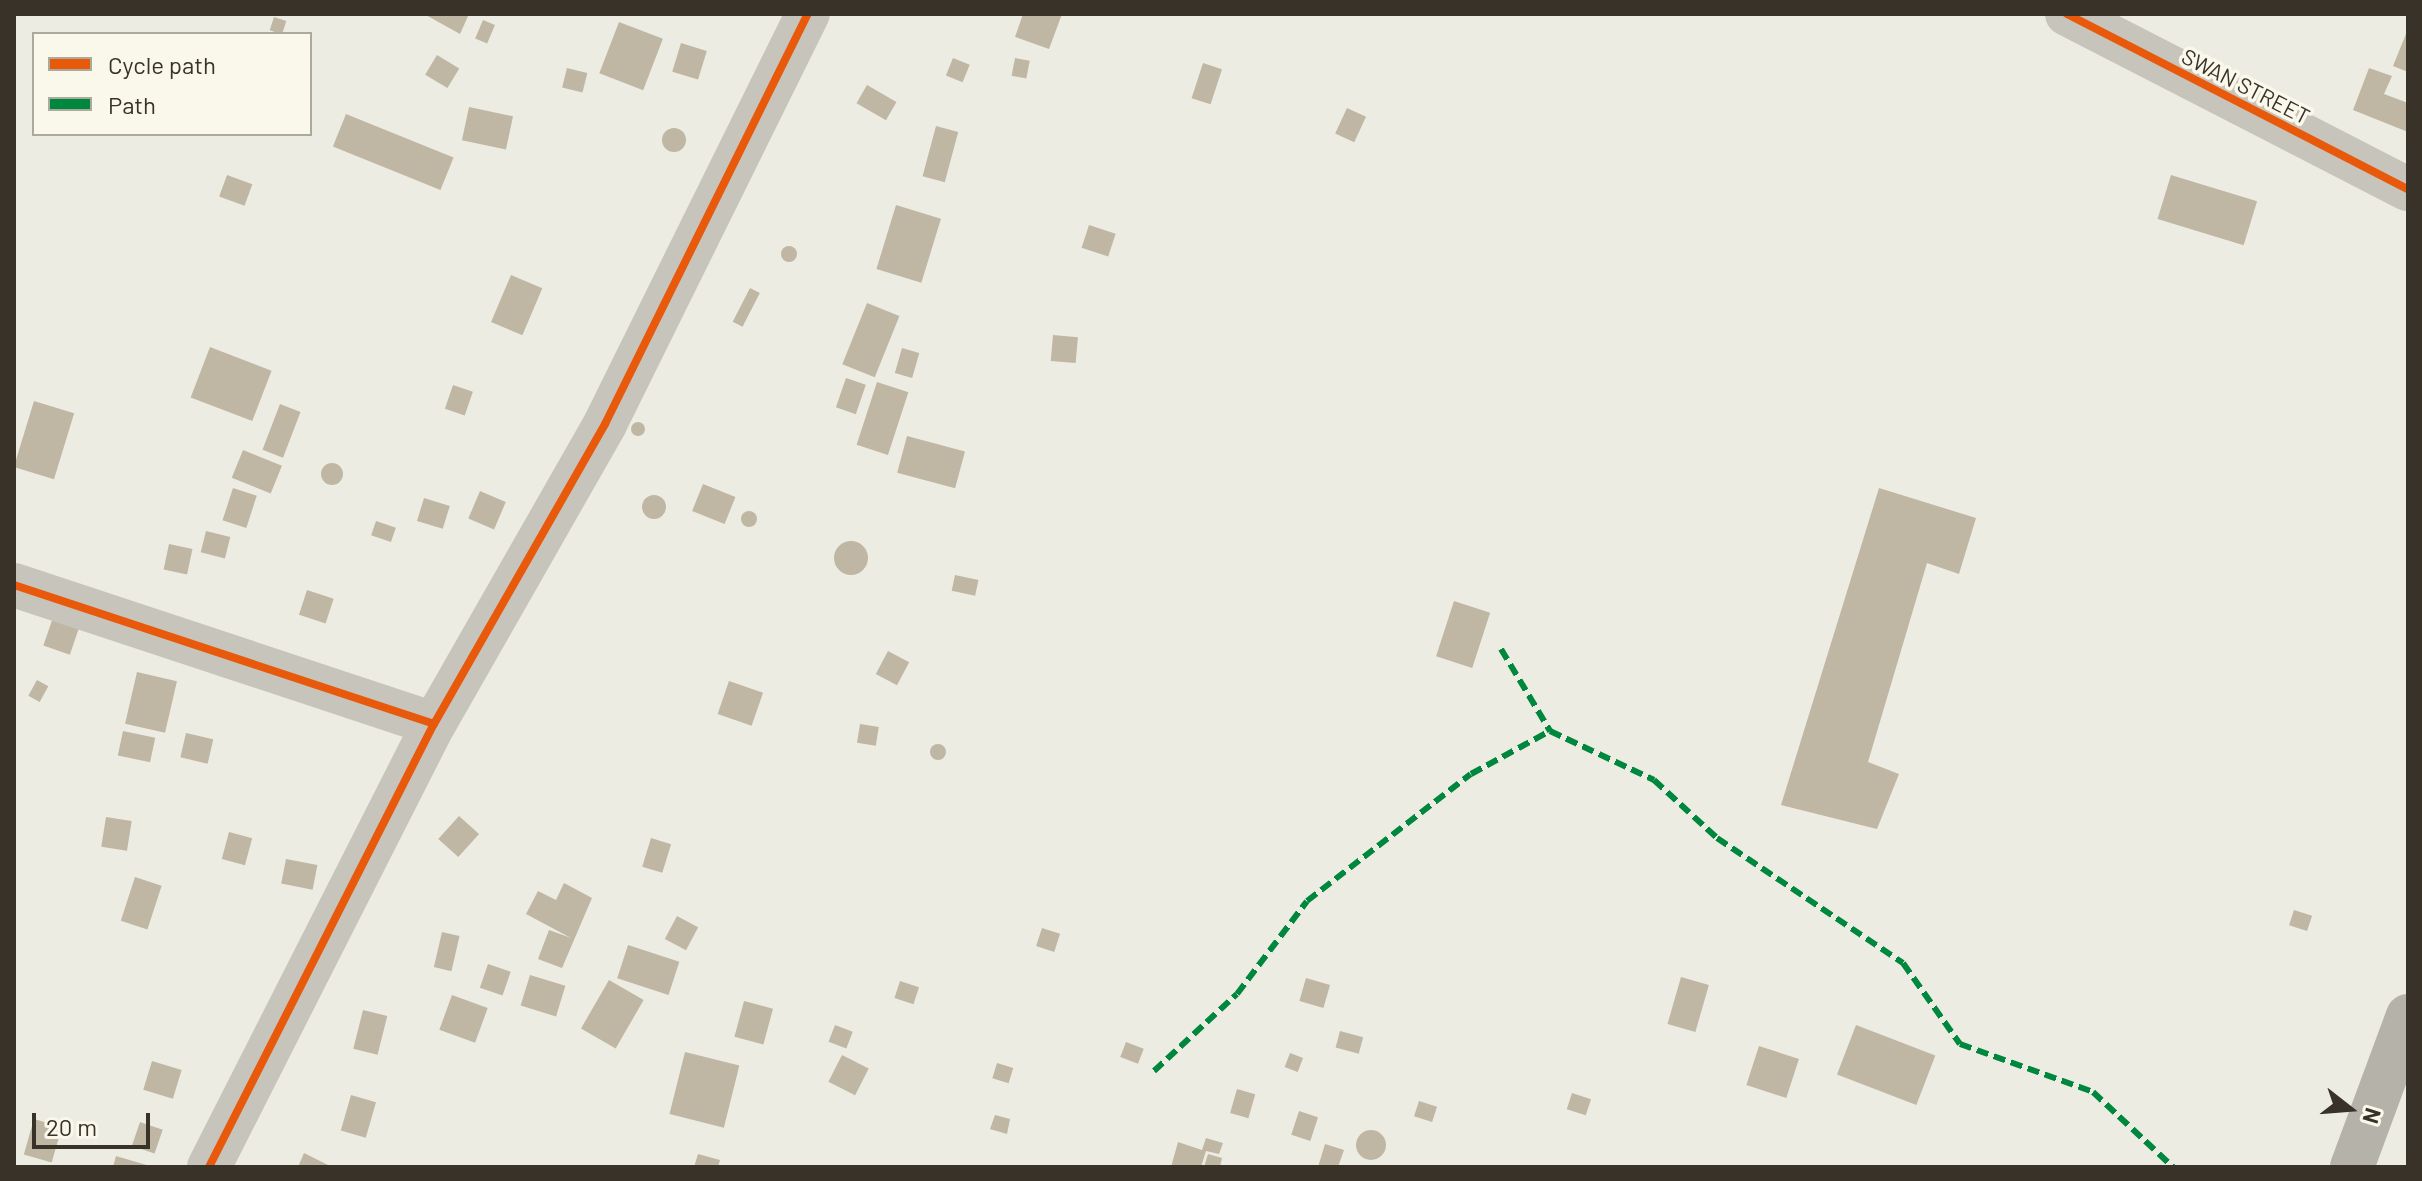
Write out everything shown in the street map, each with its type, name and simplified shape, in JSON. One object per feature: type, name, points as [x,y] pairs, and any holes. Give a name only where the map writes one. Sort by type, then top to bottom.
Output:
[{"type":"main road","points":[[2352,1167],[2408,1016]]},
{"type":"street","points":[[209,1167],[434,724],[605,424],[808,14]]},
{"type":"street","name":"SWAN STREET","points":[[2067,14],[2408,189]]},
{"type":"street","points":[[14,585],[434,724]]},
{"type":"building","points":[[424,14],[469,14],[460,34]]},
{"type":"building","points":[[1023,14],[1062,14],[1049,49],[1015,37]]},
{"type":"building","points":[[274,17],[286,21],[283,32],[270,30]]},
{"type":"building","points":[[483,20],[495,25],[487,43],[475,38]]},
{"type":"building","points":[[619,22],[663,39],[643,90],[599,73]]},
{"type":"building","points":[[2408,29],[2408,72],[2393,66]]},
{"type":"building","points":[[681,43],[707,51],[698,80],[672,72]]},
{"type":"building","points":[[437,55],[459,68],[447,88],[425,75]]},
{"type":"building","points":[[953,58],[970,65],[963,82],[946,76]]},
{"type":"building","points":[[1015,58],[1030,61],[1026,79],[1012,76]]},
{"type":"building","points":[[1203,63],[1222,69],[1211,104],[1192,98]]},
{"type":"building","points":[[567,68],[587,73],[583,92],[562,87]]},
{"type":"building","points":[[2369,68],[2392,76],[2384,94],[2408,103],[2408,132],[2353,110]]},
{"type":"building","points":[[867,85],[896,102],[886,120],[856,103]]},
{"type":"building","points":[[469,107],[513,116],[506,150],[462,140]]},
{"type":"building","points":[[1347,108],[1366,117],[1354,142],[1335,133]]},
{"type":"building","points":[[346,114],[454,157],[440,190],[333,146]]},
{"type":"building","points":[[936,126],[958,132],[945,182],[923,176]]},
{"type":"building","points":[[674,128],[685,135],[686,140],[679,151],[674,152],[663,145],[662,140],[669,129]]},
{"type":"building","points":[[227,175],[252,184],[245,206],[219,197]]},
{"type":"building","points":[[2171,175],[2257,201],[2244,245],[2158,219]]},
{"type":"building","points":[[896,205],[941,219],[921,283],[876,269]]},
{"type":"building","points":[[1089,225],[1116,234],[1108,256],[1082,248]]},
{"type":"building","points":[[789,246],[797,254],[789,262],[781,254]]},
{"type":"building","points":[[511,275],[542,288],[522,335],[491,322]]},
{"type":"building","points":[[750,288],[760,293],[743,327],[733,322]]},
{"type":"building","points":[[867,303],[899,316],[875,377],[842,364]]},
{"type":"building","points":[[1053,335],[1078,337],[1076,363],[1051,361]]},
{"type":"building","points":[[210,347],[272,371],[252,421],[191,397]]},
{"type":"building","points":[[902,348],[919,353],[912,378],[895,373]]},
{"type":"building","points":[[846,378],[866,385],[856,414],[836,407]]},
{"type":"building","points":[[877,382],[908,392],[888,455],[857,445]]},
{"type":"building","points":[[453,385],[473,392],[465,415],[445,409]]},
{"type":"building","points":[[34,401],[74,413],[54,479],[14,467]]},
{"type":"building","points":[[280,404],[301,412],[283,458],[262,450]]},
{"type":"building","points":[[638,422],[645,429],[638,436],[631,429]]},
{"type":"building","points":[[907,436],[965,452],[955,488],[897,473]]},
{"type":"building","points":[[243,450],[282,466],[271,494],[232,478]]},
{"type":"building","points":[[332,463],[343,474],[332,485],[321,474]]},
{"type":"building","points":[[703,484],[735,497],[725,524],[692,511]]},
{"type":"building","points":[[233,488],[257,496],[246,528],[222,520]]},
{"type":"building","points":[[1879,488],[1976,518],[1959,574],[1927,563],[1868,762],[1899,774],[1877,829],[1781,805]]},
{"type":"building","points":[[480,491],[506,502],[494,530],[468,519]]},
{"type":"building","points":[[654,495],[662,499],[666,507],[662,515],[654,519],[646,515],[642,507],[646,499]]},
{"type":"building","points":[[424,498],[450,506],[443,529],[417,521]]},
{"type":"building","points":[[749,511],[755,513],[755,525],[749,527],[743,525],[741,519],[743,513]]},
{"type":"building","points":[[376,521],[396,528],[391,542],[371,535]]},
{"type":"building","points":[[206,531],[230,537],[225,558],[201,552]]},
{"type":"building","points":[[851,541],[863,546],[868,558],[863,570],[851,575],[839,570],[834,558],[839,546]]},
{"type":"building","points":[[169,544],[192,549],[187,574],[164,569]]},
{"type":"building","points":[[955,575],[978,580],[975,596],[952,591]]},
{"type":"building","points":[[307,590],[334,599],[326,623],[299,615]]},
{"type":"building","points":[[1454,601],[1490,613],[1472,668],[1436,656]]},
{"type":"building","points":[[58,603],[84,612],[70,655],[43,646]]},
{"type":"building","points":[[888,651],[909,662],[897,685],[876,674]]},
{"type":"building","points":[[137,672],[177,681],[165,733],[125,724]]},
{"type":"building","points":[[37,680],[48,686],[40,702],[28,696]]},
{"type":"building","points":[[729,681],[763,693],[752,726],[718,714]]},
{"type":"building","points":[[860,724],[879,727],[876,746],[857,743]]},
{"type":"building","points":[[123,731],[155,738],[150,762],[118,755]]},
{"type":"building","points":[[186,733],[213,739],[208,764],[180,757]]},
{"type":"building","points":[[938,744],[944,746],[944,758],[938,760],[932,758],[930,752],[932,746]]},
{"type":"building","points":[[459,816],[479,834],[458,857],[438,839]]},
{"type":"building","points":[[106,817],[132,821],[127,851],[101,847]]},
{"type":"building","points":[[229,832],[252,838],[245,865],[222,859]]},
{"type":"building","points":[[651,838],[671,844],[662,873],[642,867]]},
{"type":"building","points":[[286,859],[317,865],[313,890],[281,884]]},
{"type":"building","points":[[135,877],[162,886],[147,929],[121,921]]},
{"type":"building","points":[[564,883],[592,898],[562,968],[538,959],[549,930],[571,938],[526,914],[538,891],[556,900]]},
{"type":"building","points":[[2294,910],[2312,916],[2307,931],[2289,925]]},
{"type":"building","points":[[677,916],[698,927],[686,950],[665,939]]},
{"type":"building","points":[[1042,928],[1060,934],[1054,952],[1036,946]]},
{"type":"building","points":[[442,932],[460,936],[451,971],[434,967]]},
{"type":"building","points":[[628,945],[679,962],[669,995],[617,978]]},
{"type":"building","points":[[488,964],[511,972],[503,995],[480,988]]},
{"type":"building","points":[[530,975],[565,986],[556,1016],[521,1006]]},
{"type":"building","points":[[1681,977],[1709,985],[1695,1032],[1667,1024]]},
{"type":"building","points":[[1306,978],[1330,985],[1323,1008],[1299,1001]]},
{"type":"building","points":[[609,980],[644,1000],[616,1048],[581,1028]]},
{"type":"building","points":[[900,981],[919,987],[913,1004],[894,998]]},
{"type":"building","points":[[452,995],[488,1008],[475,1043],[439,1030]]},
{"type":"building","points":[[744,1001],[773,1009],[763,1045],[734,1037]]},
{"type":"building","points":[[363,1010],[387,1016],[378,1055],[353,1049]]},
{"type":"building","points":[[835,1025],[853,1032],[846,1049],[829,1042]]},
{"type":"building","points":[[1856,1025],[1935,1055],[1916,1105],[1837,1074]]},
{"type":"building","points":[[1340,1031],[1363,1037],[1359,1054],[1336,1047]]},
{"type":"building","points":[[1126,1042],[1144,1049],[1138,1064],[1120,1057]]},
{"type":"building","points":[[1759,1046],[1799,1059],[1786,1098],[1746,1085]]},
{"type":"building","points":[[685,1052],[739,1066],[724,1128],[670,1114]]},
{"type":"building","points":[[1290,1053],[1303,1058],[1298,1072],[1285,1067]]},
{"type":"building","points":[[842,1055],[869,1069],[855,1095],[828,1082]]},
{"type":"building","points":[[152,1061],[182,1070],[173,1099],[143,1090]]},
{"type":"building","points":[[997,1063],[1013,1068],[1009,1083],[992,1078]]},
{"type":"building","points":[[1237,1089],[1255,1094],[1248,1118],[1230,1113]]},
{"type":"building","points":[[1572,1093],[1591,1099],[1586,1115],[1567,1109]]},
{"type":"building","points":[[351,1095],[376,1102],[366,1138],[341,1131]]},
{"type":"building","points":[[1419,1101],[1437,1107],[1432,1122],[1414,1116]]},
{"type":"building","points":[[1299,1111],[1318,1117],[1310,1141],[1291,1135]]},
{"type":"building","points":[[995,1115],[1010,1119],[1007,1134],[990,1129]]},
{"type":"building","points":[[34,1119],[62,1127],[52,1163],[24,1155]]},
{"type":"building","points":[[140,1122],[163,1130],[155,1153],[132,1146]]},
{"type":"building","points":[[1371,1130],[1382,1134],[1386,1145],[1382,1156],[1371,1160],[1360,1156],[1356,1145],[1360,1134]]},
{"type":"building","points":[[1206,1138],[1223,1143],[1219,1154],[1206,1151],[1201,1167],[1171,1167],[1178,1142],[1202,1150]]},
{"type":"building","points":[[1325,1144],[1344,1150],[1338,1167],[1318,1167]]},
{"type":"building","points":[[304,1153],[332,1167],[298,1167]]},
{"type":"building","points":[[698,1154],[720,1160],[718,1167],[694,1167]]},
{"type":"building","points":[[1208,1154],[1222,1158],[1220,1167],[1204,1167]]},
{"type":"building","points":[[116,1156],[150,1166],[150,1167],[113,1167]]},
{"type":"marked path","points":[[1501,649],[1550,731],[1654,780],[1717,838],[1903,963],[1960,1044],[2093,1092],[2173,1167]]},
{"type":"marked path","points":[[1154,1071],[1237,994],[1307,901],[1471,774],[1550,731]]},
{"type":"cycle path","points":[[209,1167],[434,724],[605,424],[808,14]]},
{"type":"cycle path","points":[[2067,14],[2408,189]]},
{"type":"cycle path","points":[[14,585],[434,724]]}]
